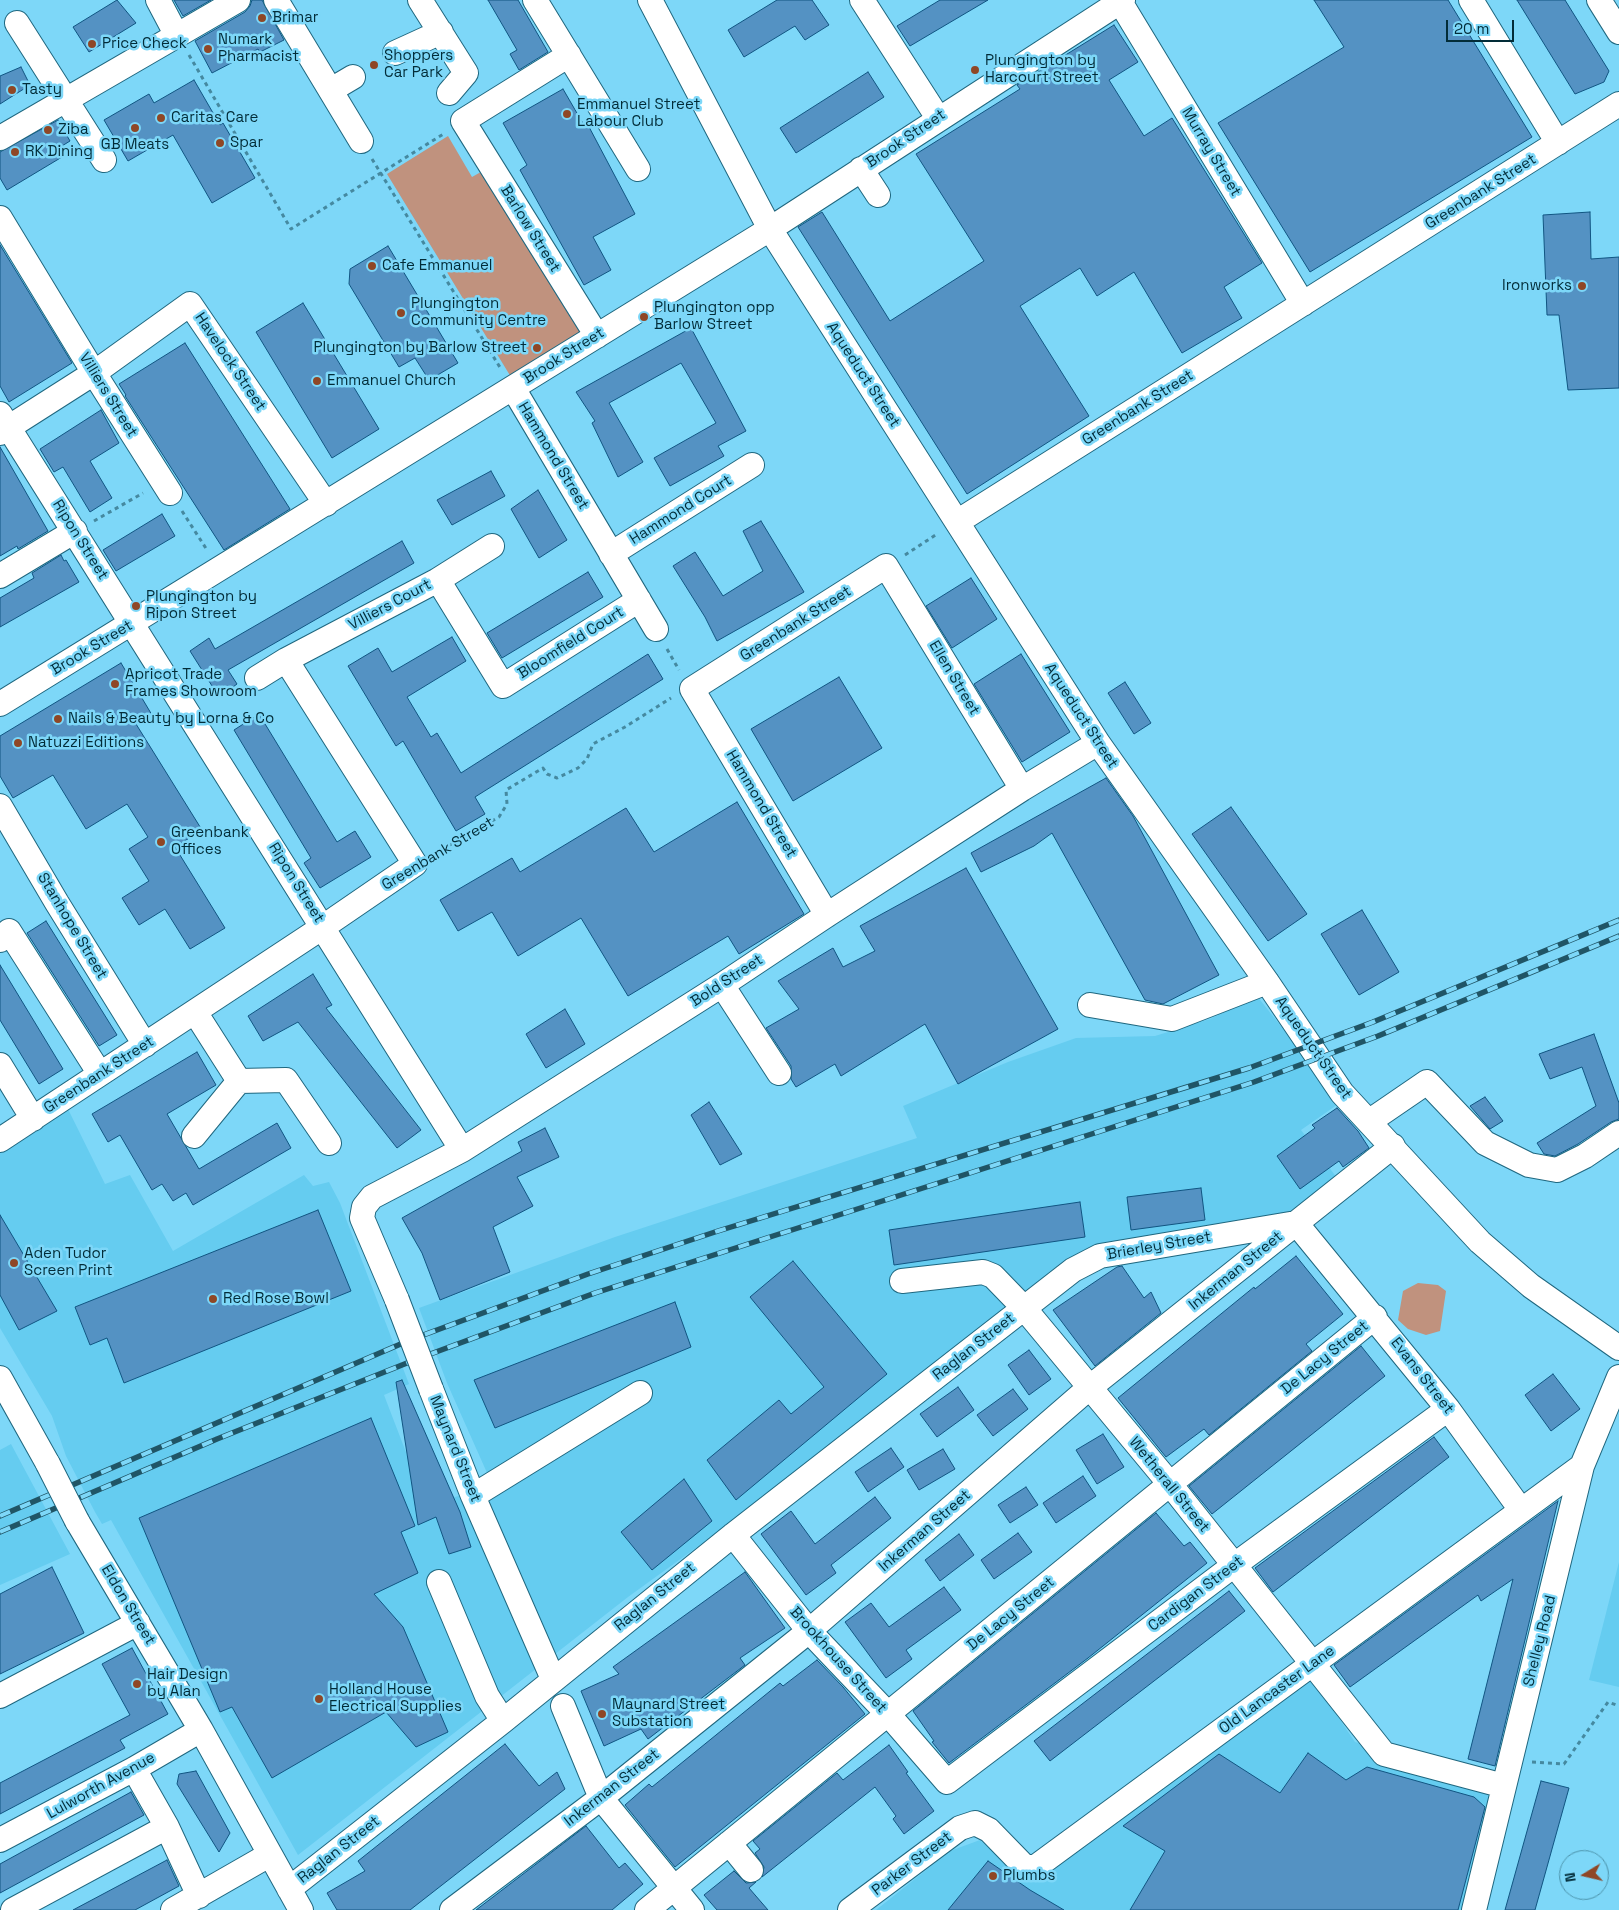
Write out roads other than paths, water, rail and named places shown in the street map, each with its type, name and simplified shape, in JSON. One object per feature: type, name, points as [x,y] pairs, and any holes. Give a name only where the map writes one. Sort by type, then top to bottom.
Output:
[{"type":"street","points":[[158,0],[177,36]]},
{"type":"street","points":[[0,138],[238,0]]},
{"type":"street","points":[[276,0],[361,141]]},
{"type":"street","points":[[420,0],[466,73],[449,93]]},
{"type":"street","points":[[535,0],[638,169]]},
{"type":"street","name":"Aqueduct Street","points":[[650,0],[770,229],[1098,743],[1267,982],[1342,1093],[1370,1121],[1480,1242],[1531,1286],[1619,1348]]},
{"type":"street","points":[[862,0],[938,118]]},
{"type":"street","points":[[1471,0],[1558,143]]},
{"type":"street","points":[[1599,0],[1619,32]]},
{"type":"street","name":"Brook Street","points":[[0,704],[770,229],[938,118],[1121,1]]},
{"type":"street","name":"Murray Street","points":[[1121,1],[1303,304]]},
{"type":"street","points":[[17,23],[104,160]]},
{"type":"street","points":[[395,53],[441,32]]},
{"type":"street","name":"Barlow Street","points":[[568,55],[463,121],[597,336]]},
{"type":"street","points":[[330,90],[353,77]]},
{"type":"street","name":"Greenbank Street","points":[[957,522],[1619,104]]},
{"type":"street","points":[[861,170],[878,195]]},
{"type":"street","name":"Villiers Street","points":[[0,218],[94,374],[167,487]]},
{"type":"street","name":"Havelock Street","points":[[3,425],[94,374],[190,304],[326,504]]},
{"type":"street","name":"Hammond Street","points":[[513,388],[656,629]]},
{"type":"street","name":"Ripon Street","points":[[3,425],[75,532],[462,1150]]},
{"type":"street","name":"Hammond Court","points":[[610,554],[752,465]]},
{"type":"street","points":[[0,576],[75,532]]},
{"type":"street","points":[[438,580],[492,546]]},
{"type":"street","name":"Greenbank Street","points":[[692,689],[886,566]]},
{"type":"street","name":"Ellen Street","points":[[886,566],[1022,789]]},
{"type":"street","name":"Villiers Court","points":[[257,678],[286,660],[438,580],[503,686]]},
{"type":"street","name":"Bloomfield Court","points":[[503,686],[639,600]]},
{"type":"street","name":"Greenbank Street","points":[[0,1140],[324,927],[415,864],[286,660]]},
{"type":"street","name":"Hammond Street","points":[[692,689],[827,914]]},
{"type":"street","name":"Bold Street","points":[[362,1218],[364,1207],[372,1197],[462,1150],[722,985],[827,914],[1022,789],[1098,743]]},
{"type":"street","name":"Stanhope Street","points":[[0,806],[57,903],[145,1045]]},
{"type":"street","points":[[0,940],[9,931],[100,1074]]},
{"type":"street","points":[[1090,1005],[1172,1018],[1267,982]]},
{"type":"street","points":[[722,985],[779,1073]]},
{"type":"street","points":[[195,1012],[239,1081]]},
{"type":"street","points":[[0,1065],[33,1119]]},
{"type":"street","points":[[194,1136],[239,1081],[286,1080],[329,1143]]},
{"type":"street","points":[[1370,1121],[1427,1082],[1485,1143],[1529,1165],[1557,1170],[1585,1156],[1619,1134]]},
{"type":"street","name":"Inkerman Street","points":[[452,1910],[601,1798],[809,1631],[1089,1388],[1393,1146]]},
{"type":"street","name":"Maynard Street","points":[[362,1218],[397,1300],[473,1496],[553,1679]]},
{"type":"street","name":"Brierley Street","points":[[1024,1308],[1073,1270],[1100,1256],[1296,1223]]},
{"type":"street","name":"Evans Street","points":[[1296,1223],[1375,1317],[1448,1409],[1521,1510]]},
{"type":"street","points":[[902,1282],[983,1272],[993,1276],[1024,1308]]},
{"type":"street","name":"Wetherall Street","points":[[1024,1308],[1170,1484],[1233,1566],[1384,1754],[1504,1786]]},
{"type":"street","name":"Raglan Street","points":[[289,1889],[503,1721],[733,1535],[1024,1308]]},
{"type":"street","name":"De Lacy Street","points":[[647,1910],[1375,1317]]},
{"type":"street","name":"Shelley Road","points":[[1474,1910],[1582,1466],[1619,1377]]},
{"type":"street","name":"Eldon Street","points":[[0,1378],[77,1520],[201,1730],[300,1910]]},
{"type":"street","points":[[473,1496],[640,1393]]},
{"type":"street","name":"Cardigan Street","points":[[947,1782],[1233,1566],[1448,1409]]},
{"type":"street","name":"Old Lancaster Lane","points":[[975,1823],[989,1830],[1026,1868],[1037,1866],[1582,1466]]},
{"type":"street","name":"Brookhouse Street","points":[[733,1535],[809,1631],[888,1714],[947,1782]]},
{"type":"street","points":[[439,1582],[487,1696],[503,1721]]},
{"type":"street","points":[[0,1696],[138,1622]]},
{"type":"street","points":[[563,1706],[601,1798],[672,1889],[692,1910]]},
{"type":"street","name":"Lulworth Avenue","points":[[0,1840],[134,1769],[201,1730]]},
{"type":"street","points":[[134,1769],[167,1827],[199,1896]]},
{"type":"street","name":"Parker Street","points":[[850,1910],[960,1828],[975,1823]]},
{"type":"street","points":[[13,1910],[167,1827]]},
{"type":"street","points":[[729,1843],[751,1870]]},
{"type":"street","points":[[173,1910],[269,1855]]},
{"type":"railway","points":[[0,1516],[410,1340],[588,1274],[718,1231],[1249,1068],[1373,1022],[1619,920]]},
{"type":"railway","points":[[0,1532],[217,1439],[417,1359],[595,1293],[1254,1082],[1378,1036],[1619,936]]},
{"type":"place","name":"Brimar","points":[[262,18]]},
{"type":"place","name":"Price Check","points":[[92,44]]},
{"type":"place","name":"Numark Pharmacist","points":[[208,49]]},
{"type":"place","name":"Shoppers Car Park","points":[[374,65]]},
{"type":"place","name":"Plungington by Harcourt Street","points":[[975,70]]},
{"type":"place","name":"Tasty","points":[[12,90]]},
{"type":"place","name":"Emmanuel Street Labour Club","points":[[567,114]]},
{"type":"place","name":"Caritas Care","points":[[161,118]]},
{"type":"place","name":"GB Meats","points":[[135,128]]},
{"type":"place","name":"Ziba","points":[[48,130]]},
{"type":"place","name":"Spar","points":[[220,143]]},
{"type":"place","name":"RK Dining","points":[[15,152]]},
{"type":"place","name":"Cafe Emmanuel","points":[[372,266]]},
{"type":"place","name":"Ironworks","points":[[1582,286]]},
{"type":"place","name":"Plungington Community Centre","points":[[401,313]]},
{"type":"place","name":"Plungington opp Barlow Street","points":[[644,317]]},
{"type":"place","name":"Plungington by Barlow Street","points":[[537,348]]},
{"type":"place","name":"Emmanuel Church","points":[[317,381]]},
{"type":"place","name":"Plungington by Ripon Street","points":[[136,606]]},
{"type":"place","name":"Apricot Trade Frames Showroom","points":[[115,684]]},
{"type":"place","name":"Nails & Beauty by Lorna & Co","points":[[58,719]]},
{"type":"place","name":"Natuzzi Editions","points":[[18,743]]},
{"type":"place","name":"Greenbank Offices","points":[[161,842]]},
{"type":"place","name":"Aden Tudor Screen Print","points":[[14,1263]]},
{"type":"place","name":"Red Rose Bowl","points":[[213,1299]]},
{"type":"place","name":"Hair Design by Alan","points":[[137,1684]]},
{"type":"place","name":"Holland House Electrical Supplies","points":[[319,1699]]},
{"type":"place","name":"Maynard Street Substation","points":[[602,1714]]},
{"type":"place","name":"Plumbs","points":[[993,1876]]}]
